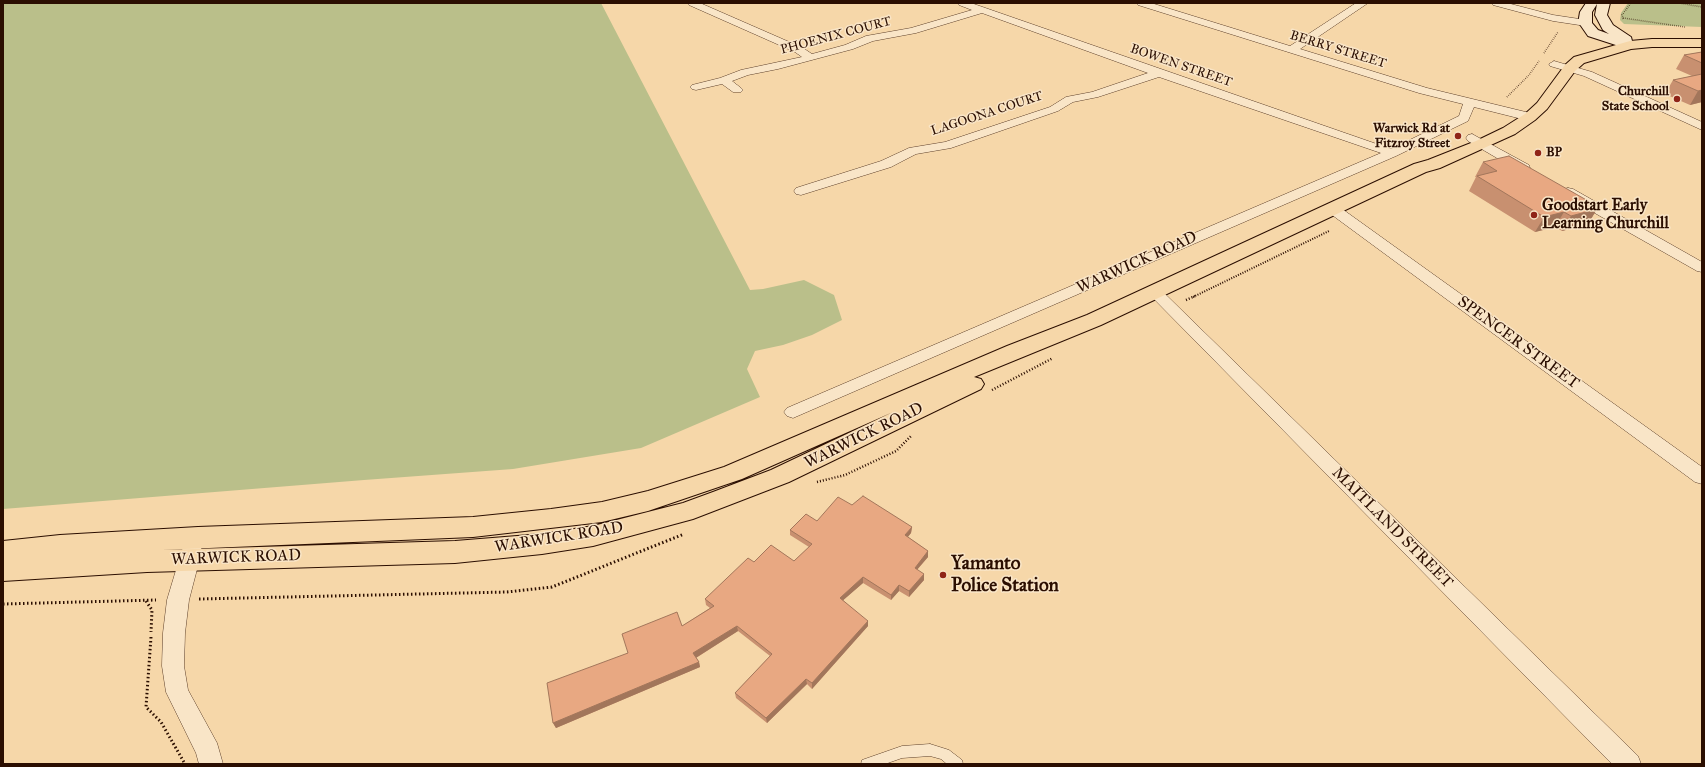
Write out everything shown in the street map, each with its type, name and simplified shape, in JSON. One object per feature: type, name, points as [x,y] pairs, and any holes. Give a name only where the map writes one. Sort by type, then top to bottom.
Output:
[{"type":"main road","points":[[1592,3],[1586,12],[1586,23],[1593,33],[1620,40]]},
{"type":"main road","points":[[1603,9],[1611,31],[1620,40]]},
{"type":"main road","name":"WARWICK ROAD","points":[[3,552],[60,546],[198,537],[472,527],[602,512],[648,501],[740,470],[822,436],[930,387],[1094,320],[1420,168],[1434,164],[1477,141],[1504,121],[1542,106],[1550,76],[1569,52],[1593,42],[1702,36]]},
{"type":"main road","name":"WARWICK ROAD","points":[[1550,76],[1570,68],[1579,60],[1620,40],[1652,43],[1702,43]]},
{"type":"main road","name":"WARWICK ROAD","points":[[1522,115],[1527,102]]},
{"type":"main road","name":"WARWICK ROAD","points":[[3,570],[139,561],[455,552],[542,544],[593,536],[647,523],[722,499],[786,473],[1012,364],[1094,320]]},
{"type":"street","points":[[692,3],[799,50],[810,58]]},
{"type":"street","name":"BOWEN STREET","points":[[962,3],[1159,73],[1392,153]]},
{"type":"street","name":"BERRY STREET","points":[[1142,3],[1423,91],[1522,115]]},
{"type":"street","points":[[1291,50],[1363,3]]},
{"type":"street","points":[[1496,3],[1566,20],[1586,23]]},
{"type":"street","name":"PHOENIX COURT","points":[[696,87],[724,80],[745,72],[810,58],[849,47],[870,38],[912,31],[982,10]]},
{"type":"street","points":[[1550,76],[1570,68],[1596,77],[1702,126]]},
{"type":"street","name":"LAGOONA COURT","points":[[801,191],[886,164],[913,151],[947,145],[1054,109],[1070,99],[1094,95],[1159,73]]},
{"type":"street","points":[[724,80],[737,90]]},
{"type":"street","name":"WARWICK ROAD","points":[[793,412],[1392,153],[1464,118],[1470,102]]},
{"type":"street","points":[[1477,141],[1532,172]]},
{"type":"street","points":[[1560,188],[1702,268]]},
{"type":"street","name":"SPENCER STREET","points":[[1333,209],[1702,477]]},
{"type":"street","name":"MAITLAND STREET","points":[[1155,292],[1629,764]]},
{"type":"street","points":[[198,537],[188,560],[178,600],[174,633],[173,666],[177,692],[208,751],[211,764]]},
{"type":"lane","points":[[867,764],[902,752],[930,750],[944,754],[957,764]]},
{"type":"path","points":[[1625,22],[1622,15],[1631,3]]},
{"type":"path","points":[[1679,3],[1702,7]]},
{"type":"path","points":[[1603,9],[1623,18],[1685,27]]},
{"type":"path","points":[[1505,99],[1529,75],[1566,20]]},
{"type":"green space","points":[[3,3],[601,3],[750,290],[763,289],[804,280],[834,295],[842,320],[812,335],[783,345],[755,351],[747,369],[760,397],[641,448],[513,469],[3,509]]},
{"type":"green space","points":[[1628,3],[1702,3],[1702,27],[1624,24],[1620,20],[1621,13]]},
{"type":"building","points":[[1702,52],[1702,63],[1684,55]]},
{"type":"building","points":[[1702,74],[1702,90],[1698,91],[1673,80]]},
{"type":"building","points":[[1509,156],[1590,202],[1587,203],[1597,209],[1571,216],[1564,212],[1544,217],[1477,176],[1497,171],[1483,162]]},
{"type":"building","points":[[863,496],[912,527],[905,535],[928,551],[915,568],[924,574],[909,591],[899,585],[891,595],[863,577],[840,598],[868,621],[812,683],[806,679],[766,718],[735,693],[772,654],[737,626],[693,653],[699,662],[553,723],[547,683],[628,653],[622,634],[677,612],[682,626],[714,606],[705,599],[748,558],[754,562],[771,545],[794,561],[812,544],[790,530],[806,514],[817,521],[838,497],[852,505]]},
{"type":"place","name":"Churchill State School","points":[[1677,99]]},
{"type":"place","name":"Warwick Rd at Fitzroy Street","points":[[1458,136]]},
{"type":"place","name":"BP","points":[[1538,153]]},
{"type":"place","name":"Goodstart Early Learning Churchill","points":[[1534,215]]},
{"type":"place","name":"Yamanto Police Station","points":[[943,575]]}]
